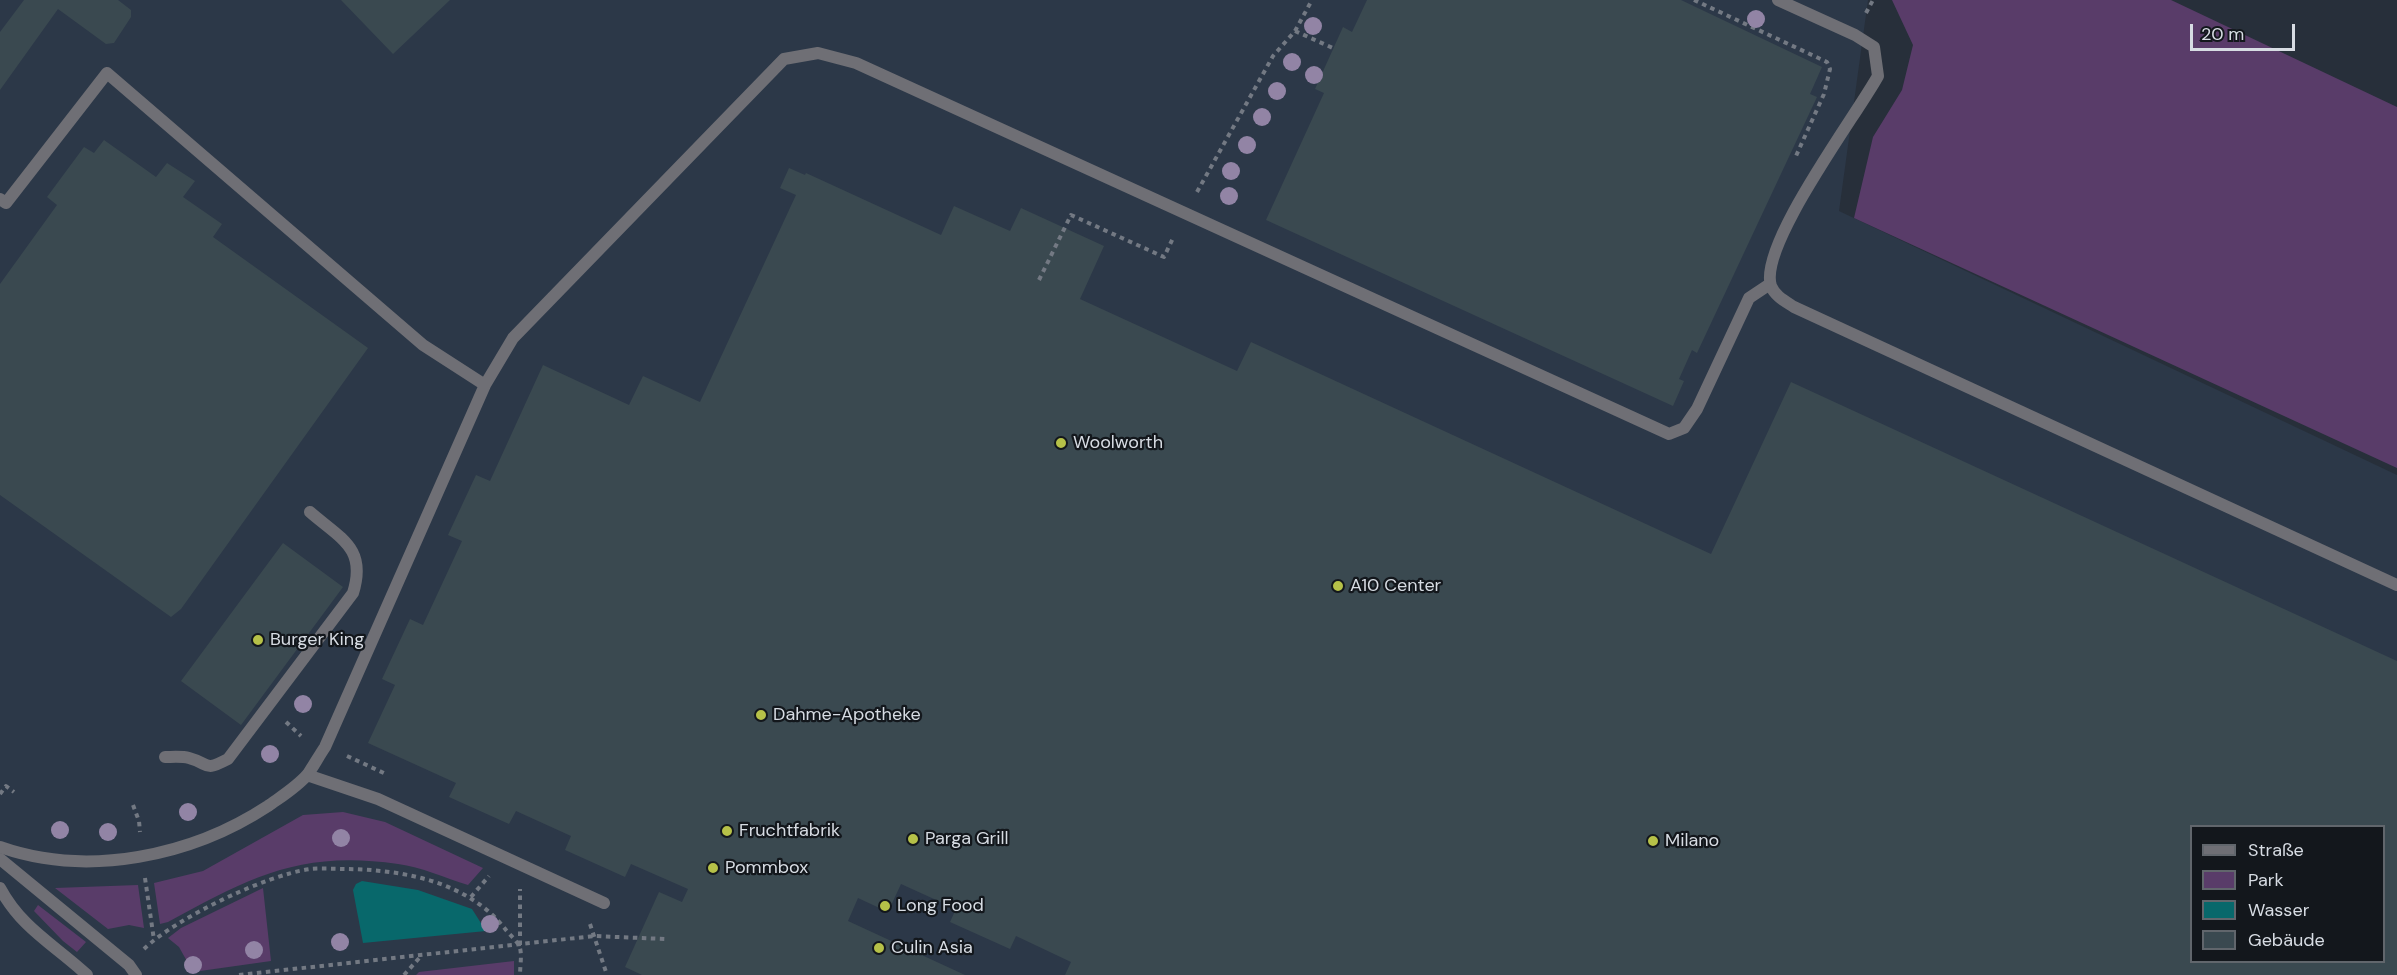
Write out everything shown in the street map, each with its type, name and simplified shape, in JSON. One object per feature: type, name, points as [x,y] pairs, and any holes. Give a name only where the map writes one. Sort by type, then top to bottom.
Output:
[{"type":"street","points":[[1778,0],[1855,35],[1874,47],[1878,76],[1799,200],[1770,267],[1770,284],[1775,294],[1794,307],[2397,585]]},
{"type":"street","points":[[0,848],[19,854],[61,861],[143,858],[179,848],[232,827],[287,793],[307,775],[325,747],[485,385],[513,338],[784,59],[818,53],[856,63],[1669,434],[1684,428],[1697,409],[1749,298],[1770,284]]},
{"type":"street","points":[[0,199],[6,203],[107,73],[423,345],[485,385]]},
{"type":"street","points":[[165,757],[190,758],[200,765],[213,767],[228,759],[353,593],[359,574],[355,554],[310,512]]},
{"type":"street","points":[[307,775],[378,799],[604,903]]},
{"type":"street","points":[[0,859],[133,970]]},
{"type":"street","points":[[0,888],[7,901],[38,936],[87,975]]},
{"type":"path","points":[[1207,199],[1196,194],[1273,56],[1295,31],[1312,0]]},
{"type":"path","points":[[1694,0],[1827,62],[1830,69],[1824,94],[1795,158]]},
{"type":"path","points":[[1295,31],[1335,49]]},
{"type":"path","points":[[1039,280],[1071,215],[1164,257],[1185,213]]},
{"type":"path","points":[[294,728],[301,735],[325,747]]},
{"type":"path","points":[[299,741],[301,735]]},
{"type":"path","points":[[0,794],[6,786],[14,792]]},
{"type":"path","points":[[133,806],[139,821],[154,940]]},
{"type":"path","points":[[133,970],[154,940],[262,881],[311,869],[400,873],[438,883],[471,897],[493,912],[520,946],[520,975]]},
{"type":"path","points":[[579,892],[607,975]]},
{"type":"path","points":[[239,975],[279,973],[594,936],[665,939]]},
{"type":"path","points":[[404,975],[421,955]]},
{"type":"shaded area","points":[[0,0],[1868,0],[1839,211],[2397,475],[2397,975],[0,975]]},
{"type":"green space","points":[[1892,0],[2171,0],[2397,107],[2397,468],[1854,218],[1873,137],[1902,90],[1913,45]]},
{"type":"green space","points":[[343,812],[385,822],[483,868],[468,885],[407,865],[363,861],[304,864],[251,880],[160,924],[154,883],[203,871],[303,815]]},
{"type":"green space","points":[[138,885],[144,928],[129,925],[108,929],[55,888]]},
{"type":"green space","points":[[263,888],[271,961],[193,972],[179,947],[168,938],[181,928]]},
{"type":"green space","points":[[38,905],[86,942],[77,952],[34,911]]},
{"type":"green space","points":[[514,961],[514,975],[416,975],[419,972]]},
{"type":"water","points":[[362,881],[418,890],[472,909],[486,931],[363,943],[353,890],[356,884]]},
{"type":"building","points":[[24,0],[118,0],[131,10],[131,17],[114,43],[106,44],[58,9],[0,90],[0,32]]},
{"type":"building","points":[[341,0],[450,0],[393,54]]},
{"type":"building","points":[[1367,0],[1681,0],[1822,67],[1810,94],[1817,97],[1697,353],[1692,350],[1679,379],[1684,381],[1673,406],[1266,220],[1324,93],[1315,89],[1343,27],[1352,32]]},
{"type":"building","points":[[104,140],[156,177],[167,163],[195,181],[183,197],[222,224],[213,237],[368,348],[181,609],[171,617],[0,495],[0,284],[57,205],[47,197],[84,147],[94,153]]},
{"type":"building","name":"A10 Center","points":[[789,168],[805,175],[806,173],[941,235],[954,206],[1010,231],[1021,208],[1104,246],[1080,299],[1237,371],[1251,342],[1711,554],[1791,382],[2397,661],[2397,975],[1065,975],[1071,962],[1016,936],[1010,949],[950,922],[956,909],[901,884],[888,912],[858,898],[848,921],[965,975],[642,975],[625,967],[659,892],[682,902],[688,889],[631,864],[625,877],[565,850],[571,836],[516,811],[509,824],[449,797],[456,783],[368,743],[395,685],[382,679],[410,619],[423,625],[462,541],[448,535],[476,475],[490,481],[543,365],[629,405],[643,376],[700,402],[796,195],[780,188]]},
{"type":"building","points":[[283,543],[343,587],[241,725],[181,681]]},
{"type":"place","name":"Woolworth","points":[[1061,443]]},
{"type":"place","name":"A10 Center","points":[[1338,586]]},
{"type":"place","name":"Burger King","points":[[258,640]]},
{"type":"place","name":"Dahme-Apotheke","points":[[761,715]]},
{"type":"place","name":"Fruchtfabrik","points":[[727,831]]},
{"type":"place","name":"Parga Grill","points":[[913,839]]},
{"type":"place","name":"Milano","points":[[1653,841]]},
{"type":"place","name":"Pommbox","points":[[713,868]]},
{"type":"place","name":"Long Food","points":[[885,906]]},
{"type":"place","name":"Culin Asia","points":[[879,948]]}]
